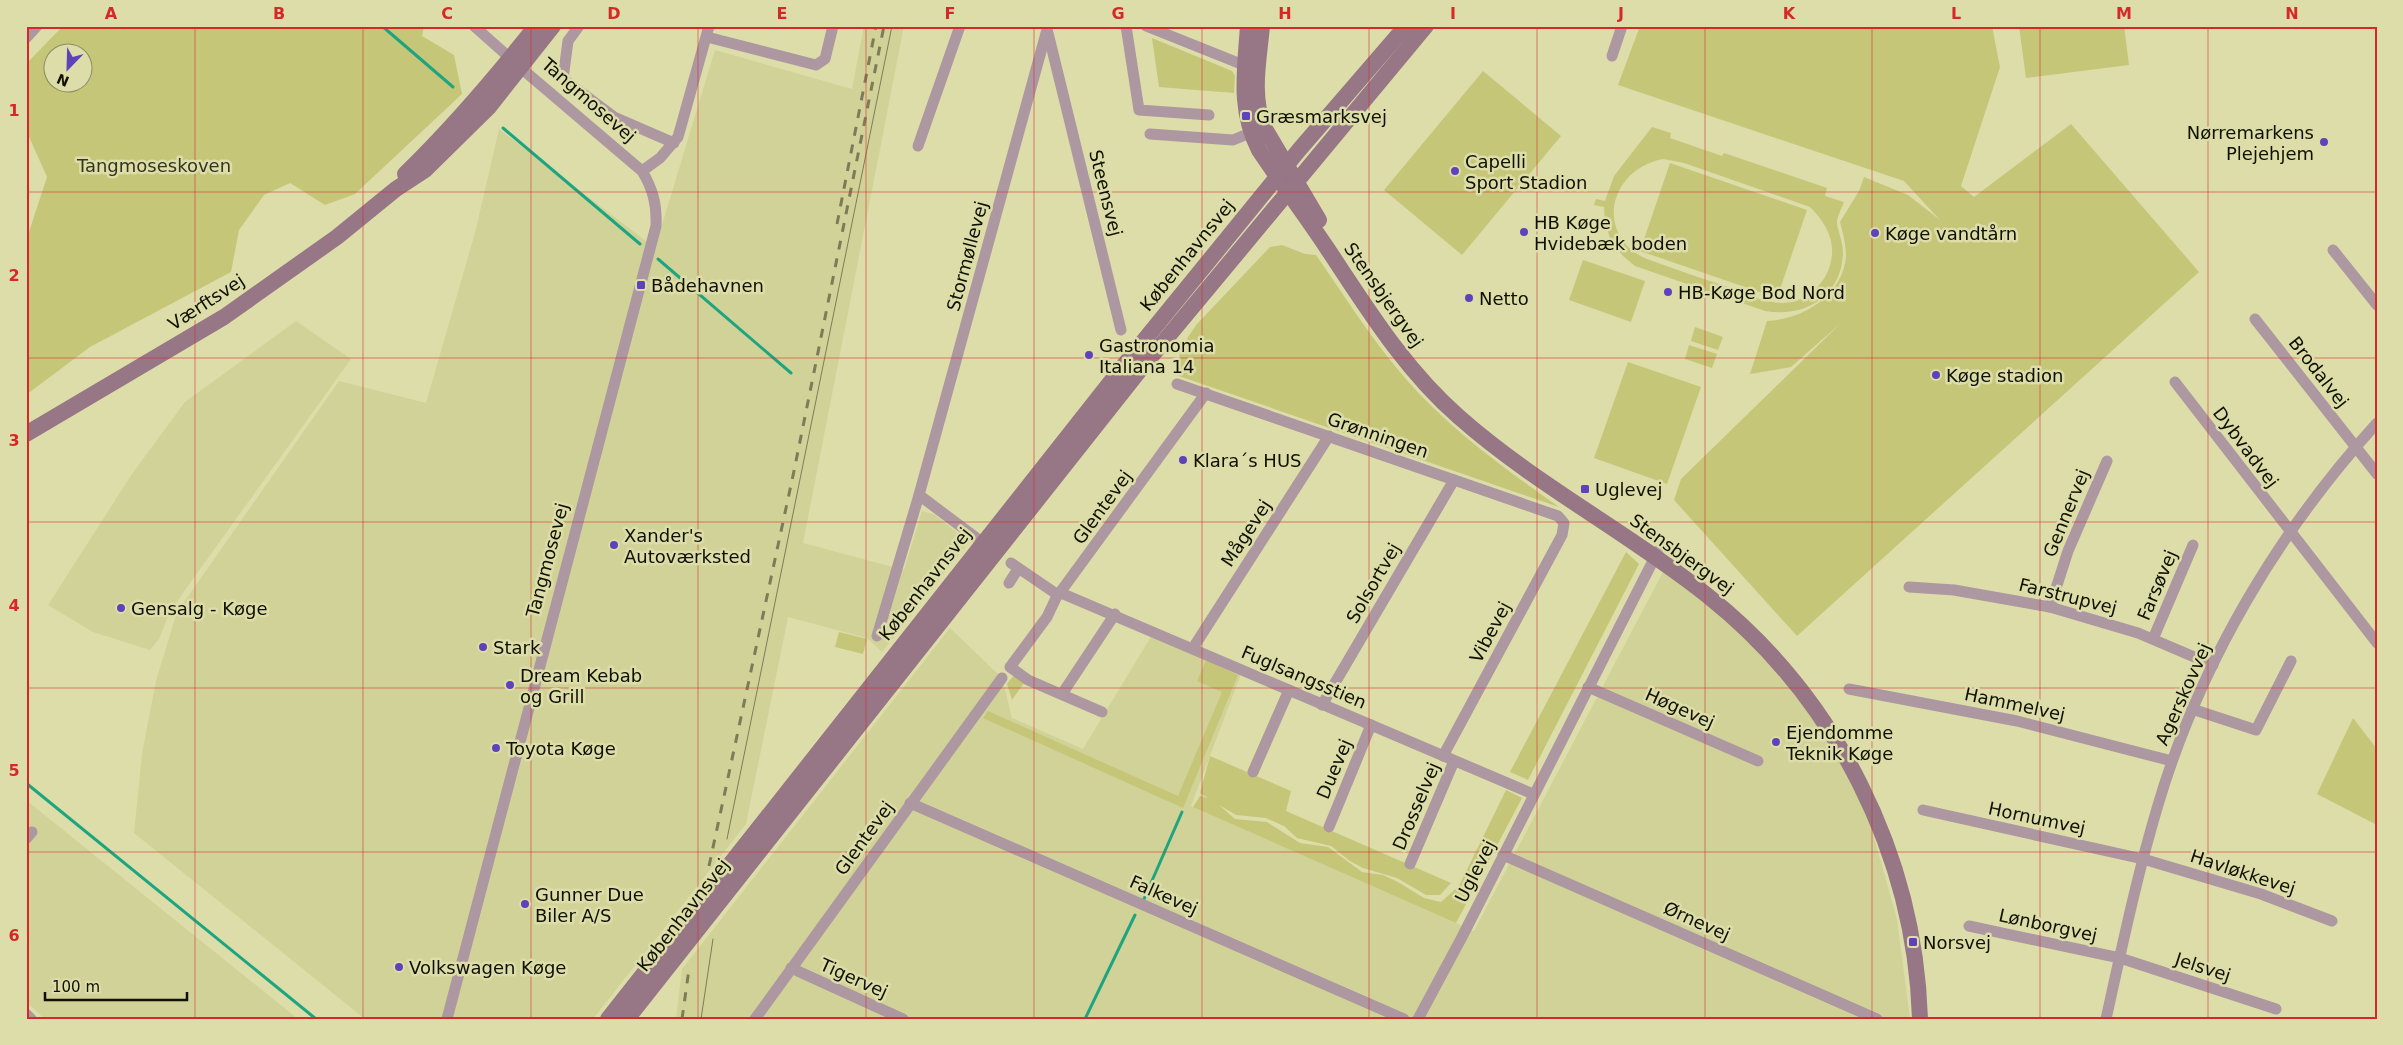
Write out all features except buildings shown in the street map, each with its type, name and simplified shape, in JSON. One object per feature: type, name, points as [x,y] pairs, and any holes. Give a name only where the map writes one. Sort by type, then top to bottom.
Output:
[{"type":"street","points":[[26,38],[37,26]]},
{"type":"street","points":[[474,26],[516,63]]},
{"type":"street","name":"Værftsvej","points":[[26,434],[224,316],[337,237],[396,189],[425,170],[489,107],[536,26]]},
{"type":"street","name":"Værftsvej","points":[[516,63],[553,26]]},
{"type":"street","name":"Tangmosevej","points":[[579,26],[568,41],[563,79],[614,117],[674,142]]},
{"type":"street","points":[[642,172],[660,158],[674,142],[683,123],[708,32],[816,66],[825,59],[833,26]]},
{"type":"street","points":[[918,146],[960,26]]},
{"type":"street","points":[[1126,26],[1138,110],[1209,115]]},
{"type":"street","points":[[1146,26],[1252,69]]},
{"type":"street","points":[[1248,26],[1258,113],[1282,171]]},
{"type":"street","points":[[1262,26],[1245,110],[1250,133],[1259,150],[1282,171]]},
{"type":"street","name":"Københavnsvej","points":[[608,1019],[983,542],[1282,171],[1406,26]]},
{"type":"street","name":"Københavnsvej","points":[[627,1019],[1136,375],[1426,26]]},
{"type":"street","points":[[1612,56],[1622,26]]},
{"type":"street","name":"Steensvej","points":[[1048,29],[1121,330]]},
{"type":"street","name":"Stormøllevej","points":[[878,636],[1048,29]]},
{"type":"street","name":"Tangmosevej","points":[[447,1019],[656,226],[657,211],[652,187],[642,172],[516,63]]},
{"type":"street","points":[[1038,66],[1056,65]]},
{"type":"street","points":[[1150,134],[1233,140],[1250,133]]},
{"type":"street","name":"Stensbjergvej","points":[[1282,171],[1355,280],[1411,357],[1464,410],[1514,450],[1657,554],[1708,595],[1751,633],[1790,676],[1839,745],[1867,797],[1884,838],[1904,900],[1914,946],[1919,984],[1920,1019]]},
{"type":"street","points":[[2334,250],[2377,305]]},
{"type":"street","name":"Brodalvej","points":[[2255,319],[2377,474]]},
{"type":"street","name":"Dybvadvej","points":[[2175,382],[2377,643]]},
{"type":"street","name":"Grønningen","points":[[1177,384],[1558,516],[1564,523]]},
{"type":"street","name":"Glentevej","points":[[1062,694],[1028,680],[1010,667],[1047,617],[1060,594],[1206,393]]},
{"type":"street","name":"Agerskovvej","points":[[2106,1019],[2143,859],[2172,762],[2192,709],[2240,611],[2290,533],[2319,492],[2377,423]]},
{"type":"street","name":"Mågevej","points":[[1194,648],[1329,436]]},
{"type":"street","name":"Gennervej","points":[[2050,607],[2068,551],[2107,461]]},
{"type":"street","name":"Solsortvej","points":[[1322,705],[1454,480]]},
{"type":"street","points":[[919,495],[983,542]]},
{"type":"street","name":"Vibevej","points":[[1443,756],[1562,535],[1564,523]]},
{"type":"street","name":"Farsøvej","points":[[2153,639],[2193,545]]},
{"type":"street","name":"Stensbjergvej","points":[[1657,554],[1712,588],[1758,627],[1794,666],[1847,740],[1892,834],[1912,899],[1922,945],[1928,1019]]},
{"type":"street","name":"Uglevej","points":[[1418,1019],[1657,554]]},
{"type":"street","name":"Fuglsangsstien","points":[[1009,583],[1015,566],[1060,594],[1115,614],[1322,705],[1534,794]]},
{"type":"street","name":"Farstrupvej","points":[[1909,587],[1954,590],[2050,607],[2104,622],[2153,639],[2213,665]]},
{"type":"street","points":[[1102,712],[1062,694],[1115,614]]},
{"type":"street","points":[[2192,709],[2256,730],[2291,661]]},
{"type":"street","name":"Glentevej","points":[[755,1019],[1002,678]]},
{"type":"street","name":"Høgevej","points":[[1588,687],[1758,761]]},
{"type":"street","name":"Hammelvej","points":[[1849,689],[2017,721],[2172,762]]},
{"type":"street","points":[[1253,772],[1289,690]]},
{"type":"street","name":"Duevej","points":[[1328,827],[1371,726]]},
{"type":"street","name":"Drosselvej","points":[[1410,864],[1454,761]]},
{"type":"street","name":"Falkevej","points":[[910,803],[1404,1019]]},
{"type":"street","name":"Hornumvej","points":[[1922,810],[2143,859]]},
{"type":"street","name":"Ørnevej","points":[[1502,855],[1877,1019]]},
{"type":"street","name":"Havløkkevej","points":[[2143,859],[2261,894],[2332,921]]},
{"type":"street","name":"Lønborgvej","points":[[1969,926],[2120,958]]},
{"type":"street","name":"Jelsvej","points":[[2120,958],[2276,1009]]},
{"type":"street","name":"Tigervej","points":[[791,968],[903,1019]]},
{"type":"street","points":[[26,1014],[31,1019]]},
{"type":"shaded area","points":[[864,26],[904,26],[803,543],[904,570],[922,511],[935,515],[969,542],[882,652],[867,638],[788,617],[746,824],[593,1019],[365,1019],[134,833],[142,754],[156,681],[177,612],[339,381],[426,403],[475,233],[499,129],[655,248],[715,50],[852,89]]},
{"type":"shaded area","points":[[296,321],[351,359],[185,590],[169,614],[159,639],[150,650],[93,632],[48,605],[132,474],[185,402]]},
{"type":"shaded area","points":[[1663,572],[1703,601],[1753,644],[1818,723],[1867,813],[1897,919],[1910,1019],[676,1019],[682,969],[950,628],[1002,678],[1012,718],[1083,749],[1152,635],[1241,674],[1191,806],[1474,931]]},
{"type":"shaded area","points":[[26,800],[298,1019],[45,1019],[26,1002]]},
{"type":"green space","name":"Tangmoseskoven","points":[[63,26],[424,26],[422,36],[454,55],[462,94],[355,194],[325,205],[290,183],[264,195],[239,230],[231,272],[90,347],[26,395],[26,241],[47,177],[26,130],[26,64],[42,48],[42,92],[92,92],[92,42],[47,42]]},
{"type":"green space","name":"Køge stadion","points":[[1640,26],[1992,26],[2000,67],[1961,186],[1974,197],[2071,124],[2199,272],[1797,636],[1674,500],[1681,479],[1841,323],[1791,367],[1750,374],[1767,321],[1794,316],[1807,310],[1829,294],[1837,283],[1843,270],[1846,256],[1840,222],[1859,191],[1864,177],[1908,195],[1940,220],[1904,181],[1618,85]]},
{"type":"green space","points":[[2019,26],[2124,26],[2129,65],[2026,78]]},
{"type":"green space","points":[[1152,38],[1232,71],[1235,76],[1234,93],[1159,87]]},
{"type":"green space","points":[[1483,71],[1561,136],[1462,255],[1384,190]]},
{"type":"green space","points":[[1652,127],[1671,133],[1670,138],[1722,156],[1724,153],[1827,188],[1825,196],[1844,202],[1837,222],[1843,254],[1841,269],[1828,293],[1818,301],[1793,311],[1779,312],[1765,311],[1635,266],[1623,256],[1611,241],[1605,223],[1604,207],[1594,205],[1596,199],[1605,201],[1614,176]],"holes":[[[1663,159],[1684,163],[1810,207],[1829,233],[1832,248],[1830,265],[1818,286],[1806,297],[1798,300],[1782,303],[1769,302],[1647,259],[1630,249],[1620,236],[1614,221],[1614,205],[1620,190],[1630,176],[1644,166]]]},
{"type":"green space","points":[[1670,163],[1807,210],[1777,298],[1640,251]]},
{"type":"green space","points":[[1282,245],[1305,254],[1316,255],[1381,349],[1422,397],[1478,447],[1559,507],[1176,375],[1181,347],[1197,324],[1270,247]]},
{"type":"green space","points":[[1583,260],[1645,281],[1631,322],[1569,300]]},
{"type":"green space","points":[[1695,327],[1723,337],[1718,350],[1691,341]]},
{"type":"green space","points":[[1689,345],[1717,354],[1712,368],[1685,359]]},
{"type":"green space","points":[[1628,362],[1701,387],[1667,484],[1594,458]]},
{"type":"green space","points":[[1626,552],[1639,564],[1528,780],[1510,772]]},
{"type":"green space","points":[[839,632],[867,639],[863,654],[835,647]]},
{"type":"green space","points":[[1206,660],[1238,675],[1183,808],[983,718],[988,711],[1178,796],[1222,692],[1197,681]]},
{"type":"green space","points":[[1014,675],[1024,683],[1012,700],[1007,684]]},
{"type":"green space","points":[[2353,718],[2377,749],[2377,825],[2317,794]]},
{"type":"green space","points":[[1210,756],[1291,791],[1286,811],[1451,883],[1440,895],[1426,895],[1397,878],[1363,868],[1350,861],[1331,846],[1297,838],[1284,826],[1266,818],[1236,815],[1219,805],[1235,819],[1267,822],[1300,843],[1328,847],[1362,872],[1383,875],[1424,898],[1441,902],[1459,886],[1506,790],[1522,798],[1456,923],[1193,807],[1200,796],[1208,798],[1200,793]]},
{"type":"waterway","points":[[382,26],[453,87]]},
{"type":"waterway","points":[[503,128],[640,244]]},
{"type":"waterway","points":[[658,259],[791,373]]},
{"type":"waterway","points":[[26,783],[316,1019]]},
{"type":"waterway","points":[[1144,899],[1182,812]]},
{"type":"waterway","points":[[1085,1019],[1135,915]]},
{"type":"tram line","points":[[727,839],[892,26]]},
{"type":"tram line","points":[[701,1019],[713,939]]},
{"type":"railway","points":[[837,224],[876,26]]},
{"type":"railway","points":[[709,866],[794,471],[884,26]]},
{"type":"railway","points":[[682,1019],[689,969]]},
{"type":"place","name":"Græsmarksvej","points":[[1246,116]]},
{"type":"place","name":"Nørremarkens Plejehjem","points":[[2324,142]]},
{"type":"place","name":"Capelli Sport Stadion","points":[[1455,171]]},
{"type":"place","name":"HB Køge Hvidebæk boden","points":[[1524,232]]},
{"type":"place","name":"Køge vandtårn","points":[[1875,233]]},
{"type":"place","name":"Bådehavnen","points":[[641,285]]},
{"type":"place","name":"HB-Køge Bod Nord","points":[[1668,292]]},
{"type":"place","name":"Netto","points":[[1469,298]]},
{"type":"place","name":"Gastronomia Italiana 14","points":[[1089,355]]},
{"type":"place","name":"Køge stadion","points":[[1936,375]]},
{"type":"place","name":"Klara´s HUS","points":[[1183,460]]},
{"type":"place","name":"Uglevej","points":[[1585,489]]},
{"type":"place","name":"Xander's Autoværksted","points":[[614,545]]},
{"type":"place","name":"Gensalg - Køge","points":[[121,608]]},
{"type":"place","name":"Stark","points":[[483,647]]},
{"type":"place","name":"Dream Kebab og Grill","points":[[510,685]]},
{"type":"place","name":"Ejendomme Teknik Køge","points":[[1776,742]]},
{"type":"place","name":"Toyota Køge","points":[[496,748]]},
{"type":"place","name":"Gunner Due Biler A/S","points":[[525,904]]},
{"type":"place","name":"Norsvej","points":[[1913,942]]},
{"type":"place","name":"Volkswagen Køge","points":[[399,967]]}]
